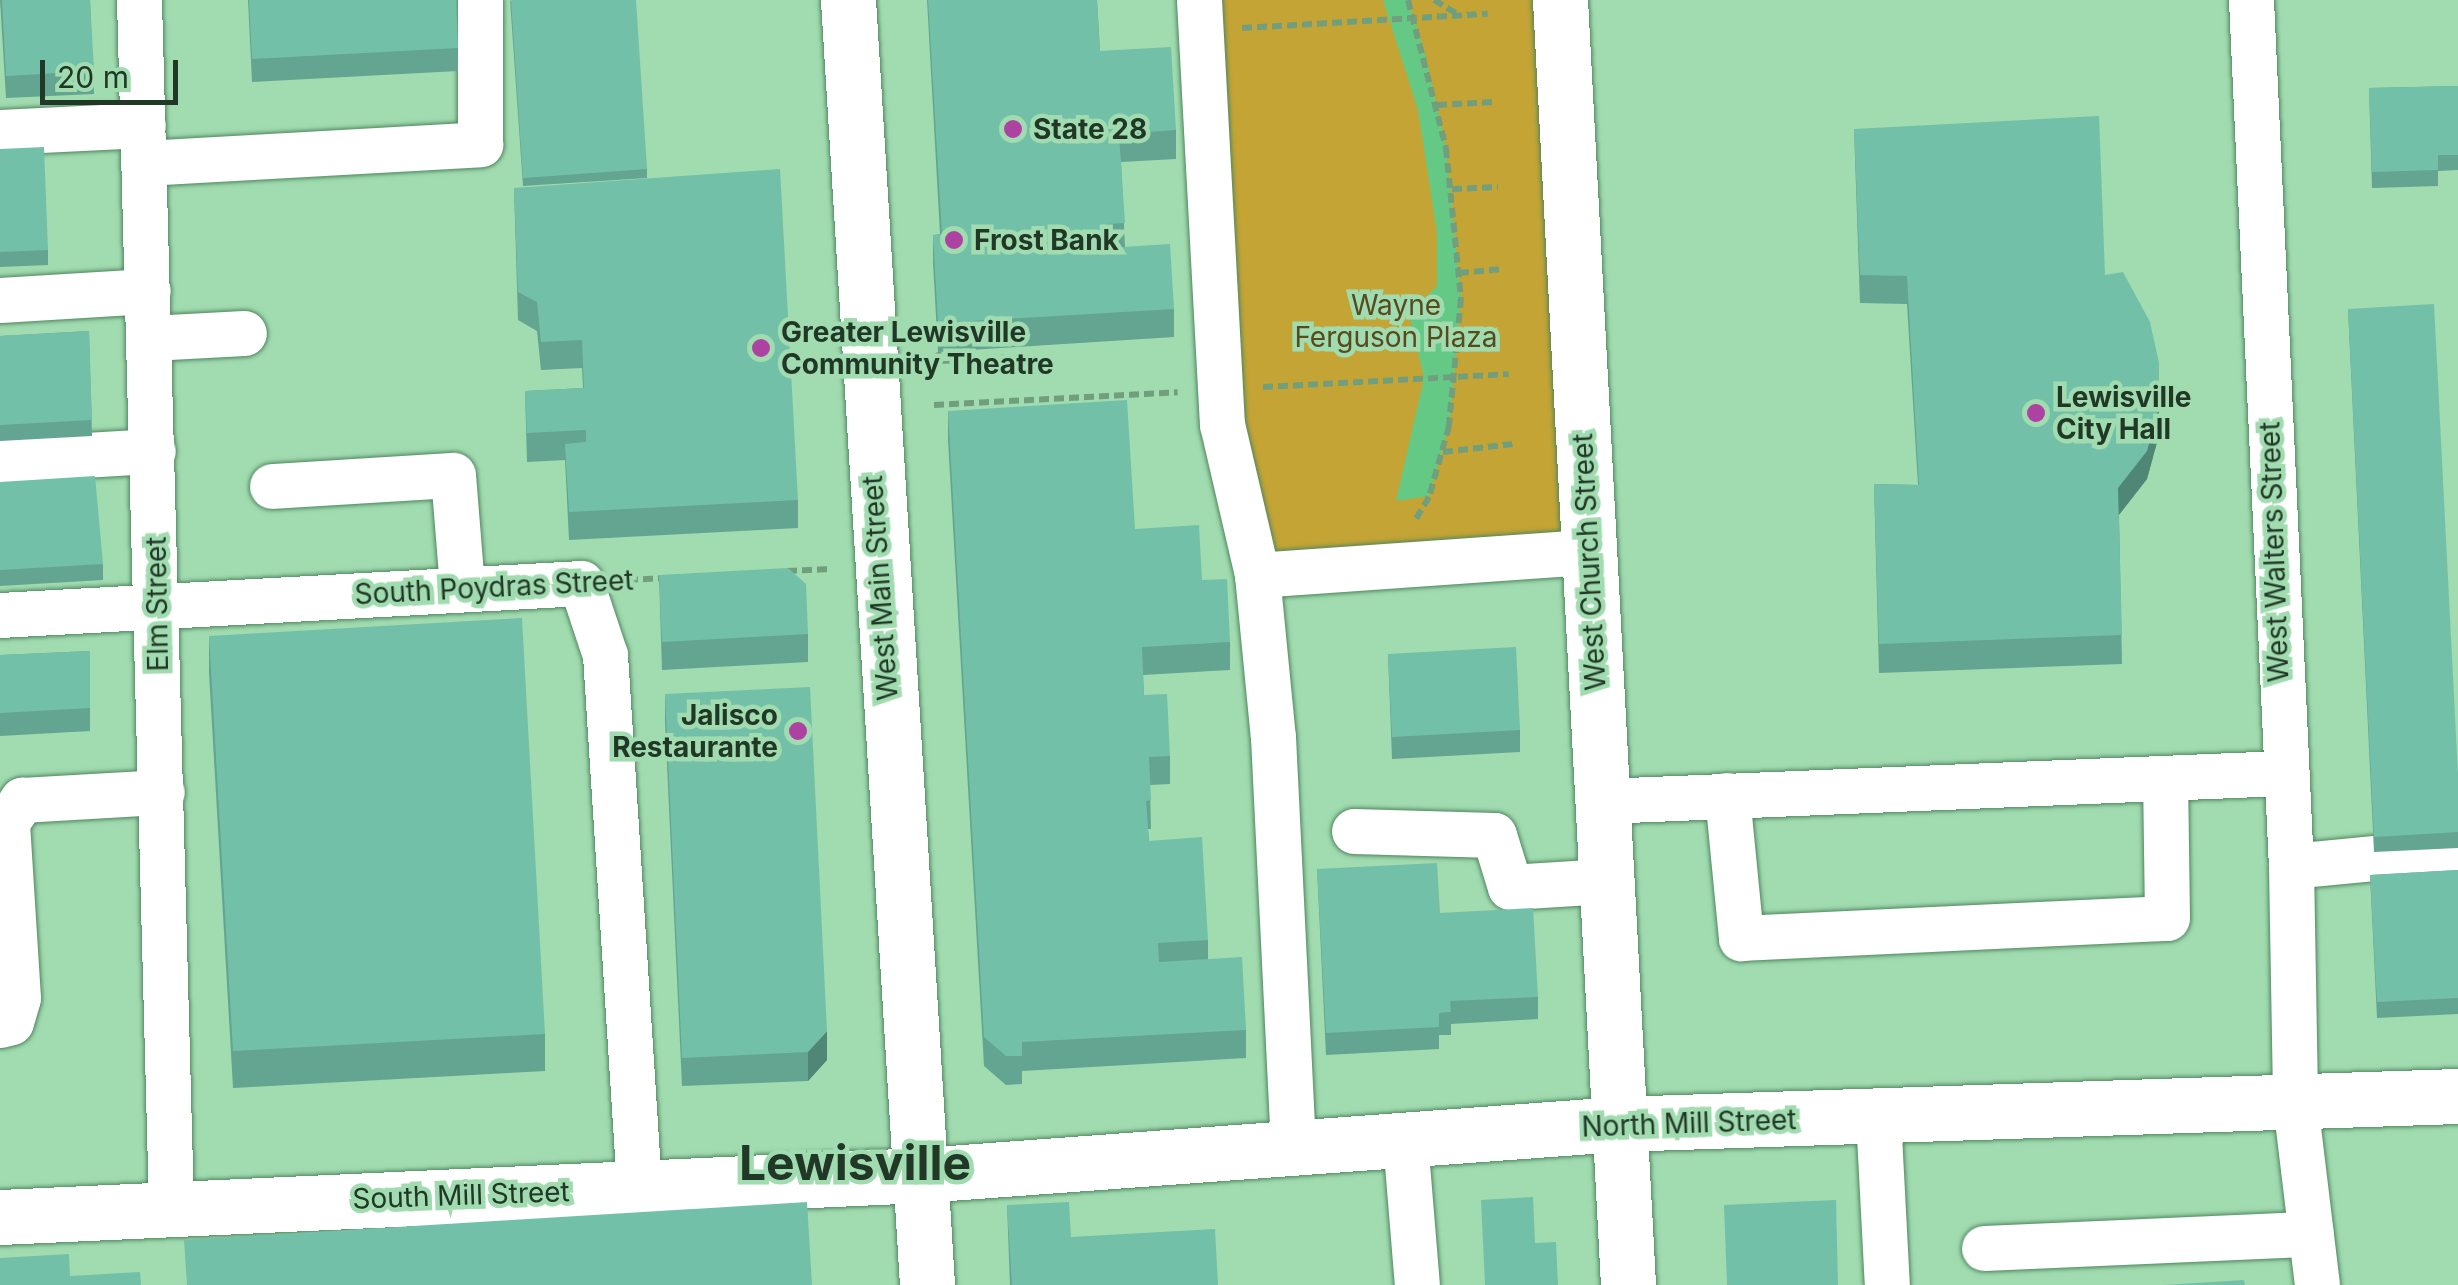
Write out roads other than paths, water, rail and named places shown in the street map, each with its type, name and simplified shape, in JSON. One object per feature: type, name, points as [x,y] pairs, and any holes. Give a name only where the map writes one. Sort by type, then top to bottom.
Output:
[{"type":"main road","name":"West Main Street","points":[[848,0],[873,492],[922,1175],[926,1285]]},
{"type":"main road","name":"West Church Street","points":[[1560,0],[1628,1285]]},
{"type":"main road","name":"North Mill Street","points":[[922,1175],[1618,1124],[2458,1096]]},
{"type":"main road","name":"South Mill Street","points":[[0,1217],[922,1175]]},
{"type":"street","name":"Elm Street","points":[[140,0],[171,1208]]},
{"type":"street","points":[[0,132],[144,144],[480,144],[480,0]]},
{"type":"street","name":"West Walters Street","points":[[2252,0],[2282,773],[2291,866],[2295,1103],[2317,1285]]},
{"type":"street","points":[[1200,16],[1222,424],[1257,575],[1272,737],[1292,1148]]},
{"type":"street","points":[[0,300],[148,292]]},
{"type":"street","points":[[150,338],[244,333]]},
{"type":"street","points":[[0,460],[153,451]]},
{"type":"street","points":[[272,486],[453,475],[462,587]]},
{"type":"street","points":[[1257,575],[1588,552]]},
{"type":"street","name":"South Poydras Street","points":[[0,615],[581,583],[605,655],[639,1188]]},
{"type":"street","points":[[1603,801],[2282,773]]},
{"type":"street","points":[[1726,796],[1741,938],[2167,918],[2165,778]]},
{"type":"street","points":[[0,1025],[11,1022],[18,998],[7,822],[11,800],[162,792]]},
{"type":"street","points":[[1354,831],[1494,834],[1510,887],[1606,880]]},
{"type":"street","points":[[2291,866],[2458,850]]},
{"type":"street","points":[[1878,1116],[1887,1285]]},
{"type":"street","points":[[1405,1140],[1417,1285]]},
{"type":"street","points":[[1984,1248],[2311,1234]]},
{"type":"place","name":"State 28","points":[[1013,129]]},
{"type":"place","name":"Frost Bank","points":[[954,240]]},
{"type":"place","name":"Greater Lewisville Community Theatre","points":[[761,348]]},
{"type":"place","name":"Lewisville City Hall","points":[[2036,413]]},
{"type":"place","name":"Jalisco Restaurante","points":[[798,731]]},
{"type":"district","name":"Lewisville","points":[[855,1163]]},
{"type":"park label","name":"Wayne Ferguson Plaza","points":[[1396,321]]}]
